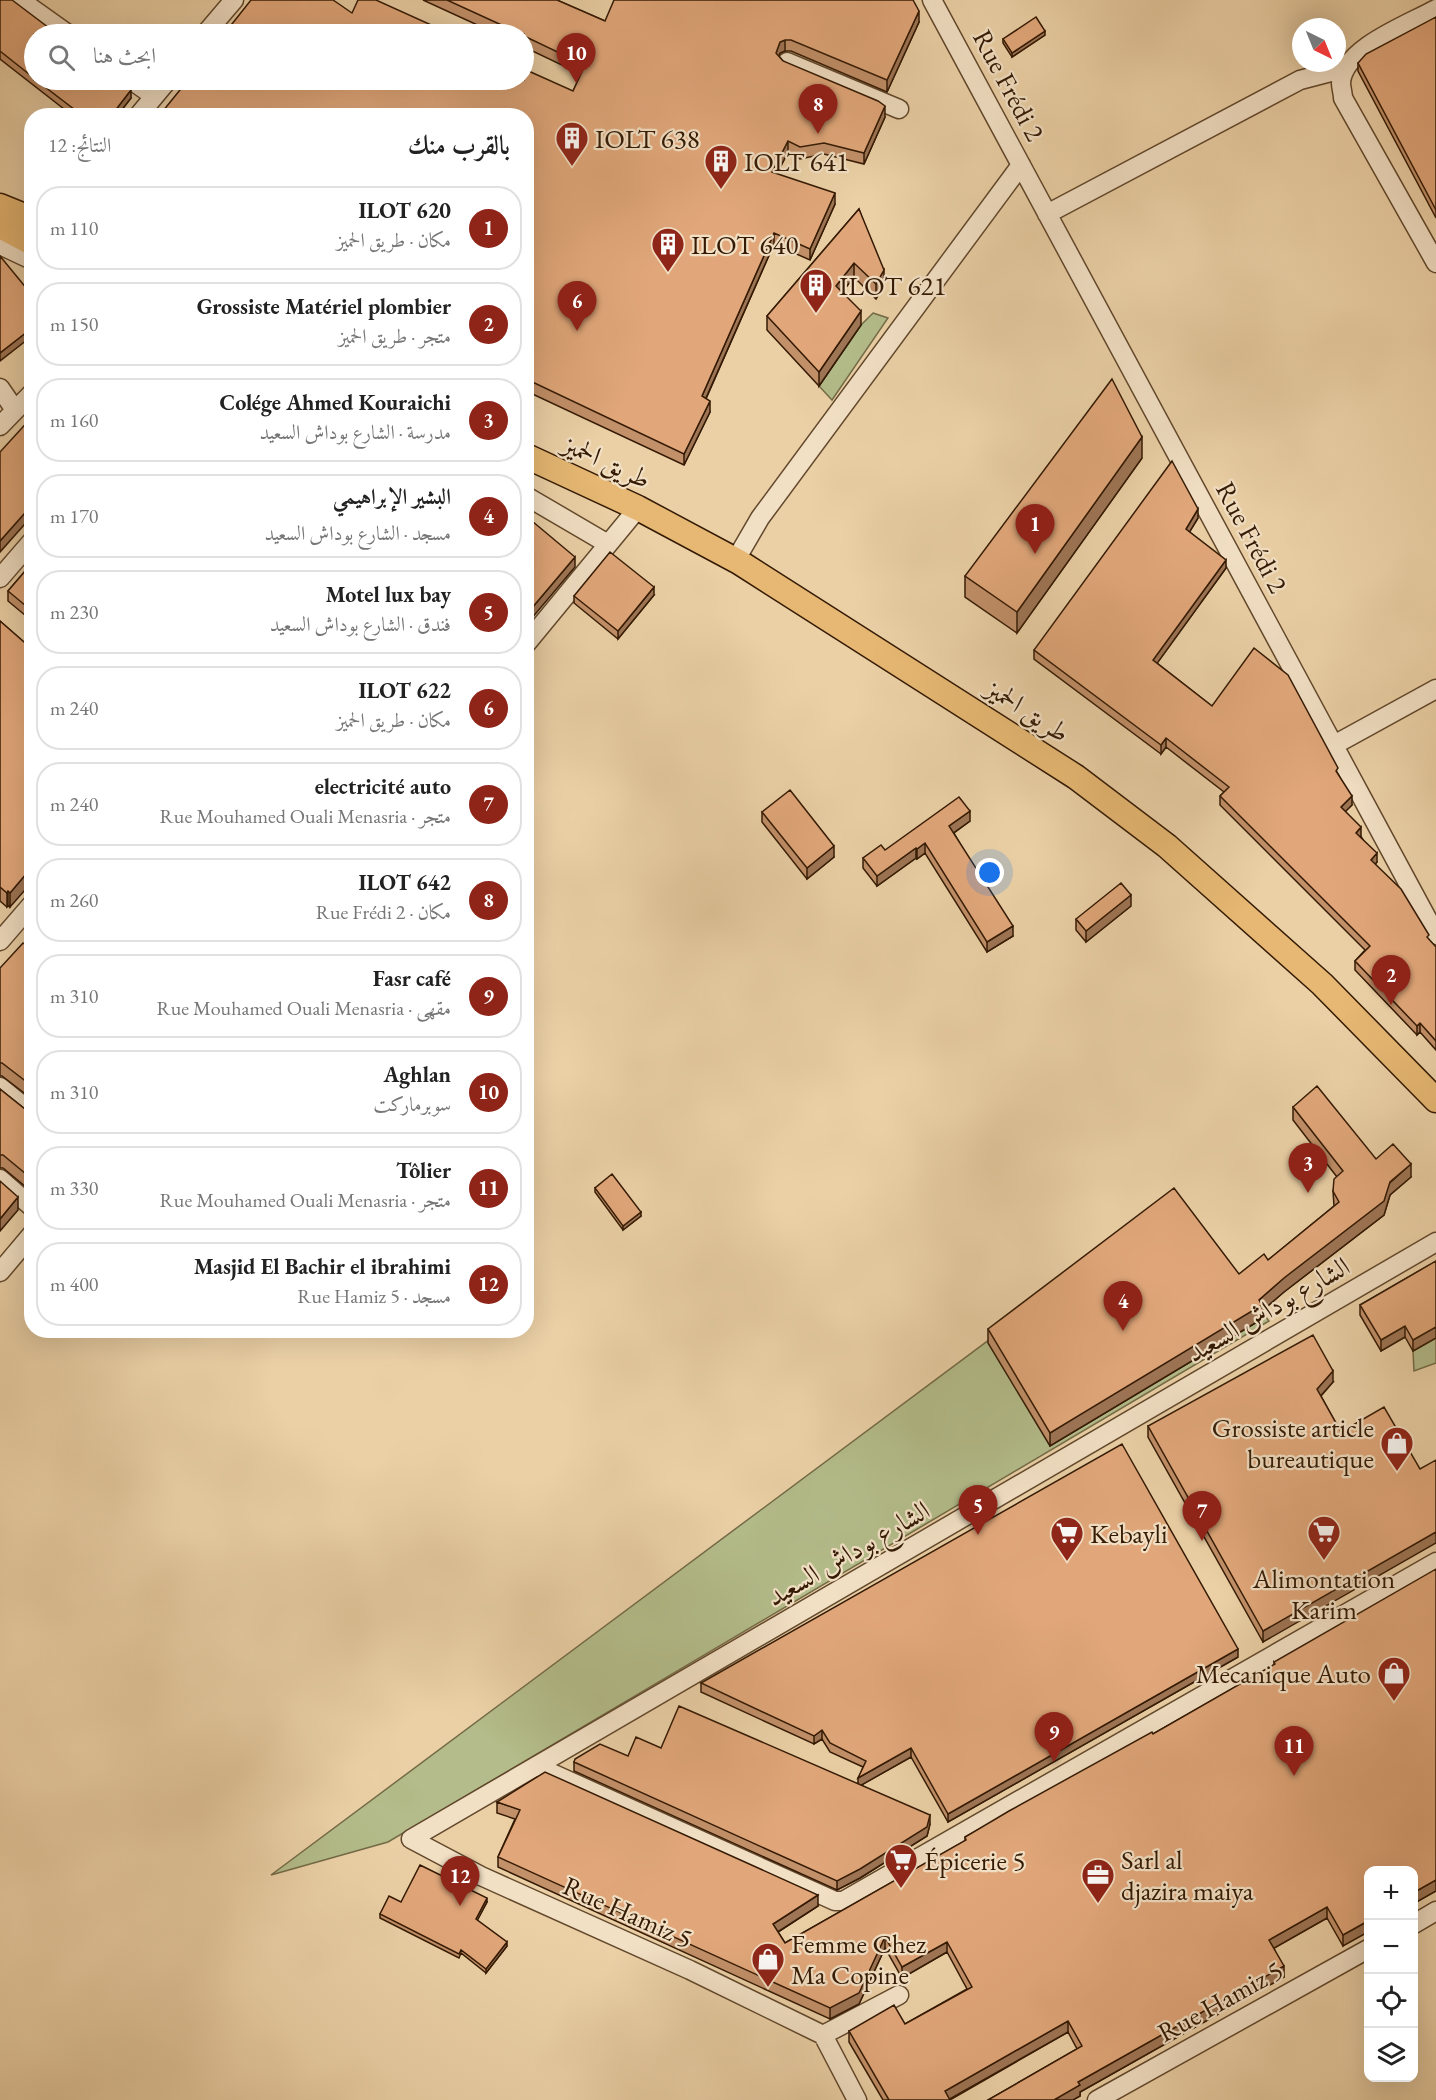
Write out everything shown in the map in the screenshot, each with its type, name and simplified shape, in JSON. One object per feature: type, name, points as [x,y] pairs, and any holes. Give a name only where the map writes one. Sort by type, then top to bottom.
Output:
[{"type":"main road","points":[[0,206],[24,233]]},
{"type":"main road","points":[[0,226],[24,238]]},
{"type":"main road","name":"طريق الحميز","points":[[534,446],[644,496],[741,549],[1084,766],[1176,836],[1331,974],[1436,1081]]},
{"type":"main road","name":"طريق الحميز","points":[[534,460],[638,508],[739,562],[1076,777],[1167,846],[1322,984],[1436,1100]]},
{"type":"street","points":[[20,0],[54,24]]},
{"type":"street","name":"Rue Frédi 2","points":[[932,0],[1436,935]]},
{"type":"street","points":[[213,24],[227,2]]},
{"type":"street","points":[[1346,68],[1358,53],[1373,43],[1436,9]]},
{"type":"street","points":[[787,62],[899,109]]},
{"type":"street","points":[[1047,214],[1300,80],[1331,72]]},
{"type":"street","points":[[1345,72],[1341,82],[1343,98],[1436,263]]},
{"type":"street","points":[[145,90],[154,96]]},
{"type":"street","points":[[144,108],[159,90]]},
{"type":"street","name":"Rue Frédi 2","points":[[741,549],[760,518],[1021,165]]},
{"type":"street","points":[[0,245],[24,242]]},
{"type":"street","points":[[0,388],[15,410]]},
{"type":"street","points":[[0,426],[24,401]]},
{"type":"street","points":[[534,501],[608,544]]},
{"type":"street","points":[[534,634],[638,508]]},
{"type":"street","points":[[0,578],[24,550]]},
{"type":"street","points":[[1334,745],[1436,689]]},
{"type":"street","points":[[0,941],[24,913]]},
{"type":"street","points":[[0,1087],[24,1106]]},
{"type":"street","points":[[0,1179],[24,1200]]},
{"type":"street","name":"الشارع بوداش السعيد","points":[[411,1839],[1436,1242]]},
{"type":"street","points":[[0,1272],[24,1244]]},
{"type":"street","points":[[536,1766],[835,1901],[847,1900],[1436,1562]]},
{"type":"street","name":"Rue Hamiz 5","points":[[411,1839],[481,1876],[690,1970],[823,2035]]},
{"type":"street","points":[[1418,1921],[1436,1911]]},
{"type":"street","name":"Rue Hamiz 5","points":[[1097,2100],[1364,1951]]},
{"type":"street","points":[[857,2100],[823,2035],[899,1995]]},
{"type":"green space","points":[[873,313],[888,318],[832,400],[819,386],[861,325]]},
{"type":"green space","points":[[1174,1202],[1269,1321],[388,1842],[271,1875]]},
{"type":"green space","points":[[1436,1338],[1436,1363],[1414,1371],[1413,1351]]},
{"type":"building","points":[[0,0],[12,0],[44,24],[24,24],[24,70],[0,51]]},
{"type":"building","points":[[251,0],[333,0],[352,13],[358,0],[376,0],[429,24],[232,24]]},
{"type":"building","points":[[447,0],[557,0],[605,21],[614,0],[913,0],[919,11],[887,80],[791,40],[780,42],[776,53],[783,61],[885,106],[864,153],[824,143],[800,147],[788,141],[772,172],[835,193],[810,249],[774,233],[702,396],[710,401],[684,454],[534,383],[534,108],[165,108],[180,90],[534,90],[534,73],[573,91],[585,65],[534,41],[534,24],[499,24]]},
{"type":"building","points":[[1036,17],[1045,31],[1012,53],[1003,39]]},
{"type":"building","points":[[1436,17],[1436,210],[1358,63],[1366,54]]},
{"type":"building","points":[[49,90],[131,90],[117,108],[73,108]]},
{"type":"building","name":"ILOT 621","points":[[859,209],[884,270],[876,284],[854,263],[836,286],[861,311],[819,372],[767,316]]},
{"type":"building","points":[[0,256],[24,285],[24,334],[0,353]]},
{"type":"building","points":[[1112,379],[1142,437],[1017,612],[965,576]]},
{"type":"building","points":[[24,426],[24,514],[0,541],[0,452]]},
{"type":"building","points":[[1172,461],[1198,509],[1186,529],[1226,560],[1153,660],[1212,706],[1254,648],[1288,675],[1338,768],[1336,771],[1352,796],[1341,807],[1361,827],[1356,833],[1377,853],[1371,860],[1401,889],[1429,935],[1427,937],[1436,947],[1436,1041],[1420,1023],[1417,1026],[1355,961],[1370,946],[1220,796],[1229,787],[1166,738],[1161,745],[1034,650]]},
{"type":"building","points":[[534,523],[575,557],[534,606]]},
{"type":"building","points":[[610,552],[654,587],[618,631],[574,596]]},
{"type":"building","points":[[24,572],[24,604],[8,591]]},
{"type":"building","points":[[0,621],[24,642],[24,876],[10,893],[0,887]]},
{"type":"building","points":[[790,790],[834,846],[807,868],[762,812]]},
{"type":"building","points":[[959,797],[970,811],[949,826],[1013,926],[987,942],[925,843],[877,876],[863,858],[881,845],[885,850]]},
{"type":"building","points":[[1121,883],[1131,895],[1086,931],[1076,919]]},
{"type":"building","points":[[24,944],[24,1080],[0,1063],[0,968]]},
{"type":"building","points":[[1317,1086],[1376,1159],[1393,1144],[1411,1164],[1390,1182],[1384,1201],[1284,1278],[1259,1300],[1262,1305],[1050,1433],[988,1329],[1174,1188],[1239,1274],[1264,1254],[1268,1260],[1339,1202],[1333,1191],[1334,1179],[1343,1171],[1293,1107]]},
{"type":"building","points":[[0,1089],[24,1108],[24,1172],[0,1155]]},
{"type":"building","points":[[612,1174],[641,1212],[623,1226],[595,1188]]},
{"type":"building","points":[[0,1181],[18,1197],[0,1219]]},
{"type":"building","points":[[1436,1261],[1436,1327],[1413,1340],[1405,1326],[1381,1340],[1360,1305]]},
{"type":"building","points":[[1313,1335],[1333,1371],[1317,1389],[1341,1432],[1384,1407],[1420,1469],[1436,1460],[1436,1532],[1263,1631],[1148,1426]]},
{"type":"building","points":[[1122,1444],[1238,1649],[948,1814],[911,1748],[858,1778],[866,1761],[830,1743],[822,1730],[814,1736],[701,1683]]},
{"type":"building","points":[[1436,1569],[1436,1880],[1418,1890],[1418,1866],[1364,1866],[1364,1923],[1343,1935],[1327,1907],[1269,1940],[1284,1966],[1078,2082],[1080,2085],[1054,2100],[988,2100],[1082,2046],[1068,2021],[945,2091],[950,2100],[889,2100],[849,2031],[894,2005],[905,2024],[972,1987],[947,1942],[902,1967],[885,1937],[859,1993],[830,2008],[498,1857],[520,1810],[497,1802],[545,1772],[818,1895],[773,1924],[785,1943],[966,1840],[965,1837],[1009,1811],[1152,1732],[1153,1734],[1275,1664],[1274,1662]]},
{"type":"building","points":[[679,1706],[930,1815],[927,1827],[837,1881],[574,1762],[575,1759],[600,1744],[628,1756],[636,1737],[661,1748]]},
{"type":"building","points":[[420,1865],[487,1898],[476,1919],[507,1942],[486,1969],[461,1950],[459,1954],[380,1914],[389,1896],[401,1902]]},
{"type":"place","name":"Aghlan","points":[[576,83]]},
{"type":"place","name":"ILOT 642","points":[[818,134]]},
{"type":"place","name":"IOLT 638","points":[[572,167]]},
{"type":"place","name":"IOLT 641","points":[[721,190]]},
{"type":"place","name":"ILOT 640","points":[[668,273]]},
{"type":"place","name":"ILOT 621","points":[[816,314]]},
{"type":"place","name":"ILOT 622","points":[[577,331]]},
{"type":"place","name":"ILOT 620","points":[[1035,554]]},
{"type":"place","name":"Grossiste Matériel plombier","points":[[1391,1005]]},
{"type":"place","name":"Colége Ahmed Kouraichi","points":[[1308,1193]]},
{"type":"place","name":"البشير الإبراهيمي","points":[[1123,1331]]},
{"type":"place","name":"Grossiste article bureautique","points":[[1397,1472]]},
{"type":"place","name":"Motel lux bay","points":[[978,1535]]},
{"type":"place","name":"electricité auto","points":[[1202,1541]]},
{"type":"place","name":"Alimontation Karim","points":[[1324,1561]]},
{"type":"place","name":"Kebayli","points":[[1067,1562]]},
{"type":"place","name":"Mecanique Auto","points":[[1394,1702]]},
{"type":"place","name":"Fasr café","points":[[1054,1762]]},
{"type":"place","name":"Tôlier","points":[[1294,1776]]},
{"type":"place","name":"Épicerie 5","points":[[901,1889]]},
{"type":"place","name":"Sarl al djazira maiya","points":[[1098,1904]]},
{"type":"place","name":"Masjid El Bachir el ibrahimi","points":[[460,1906]]},
{"type":"place","name":"Femme Chez Ma Copine","points":[[768,1988]]}]
